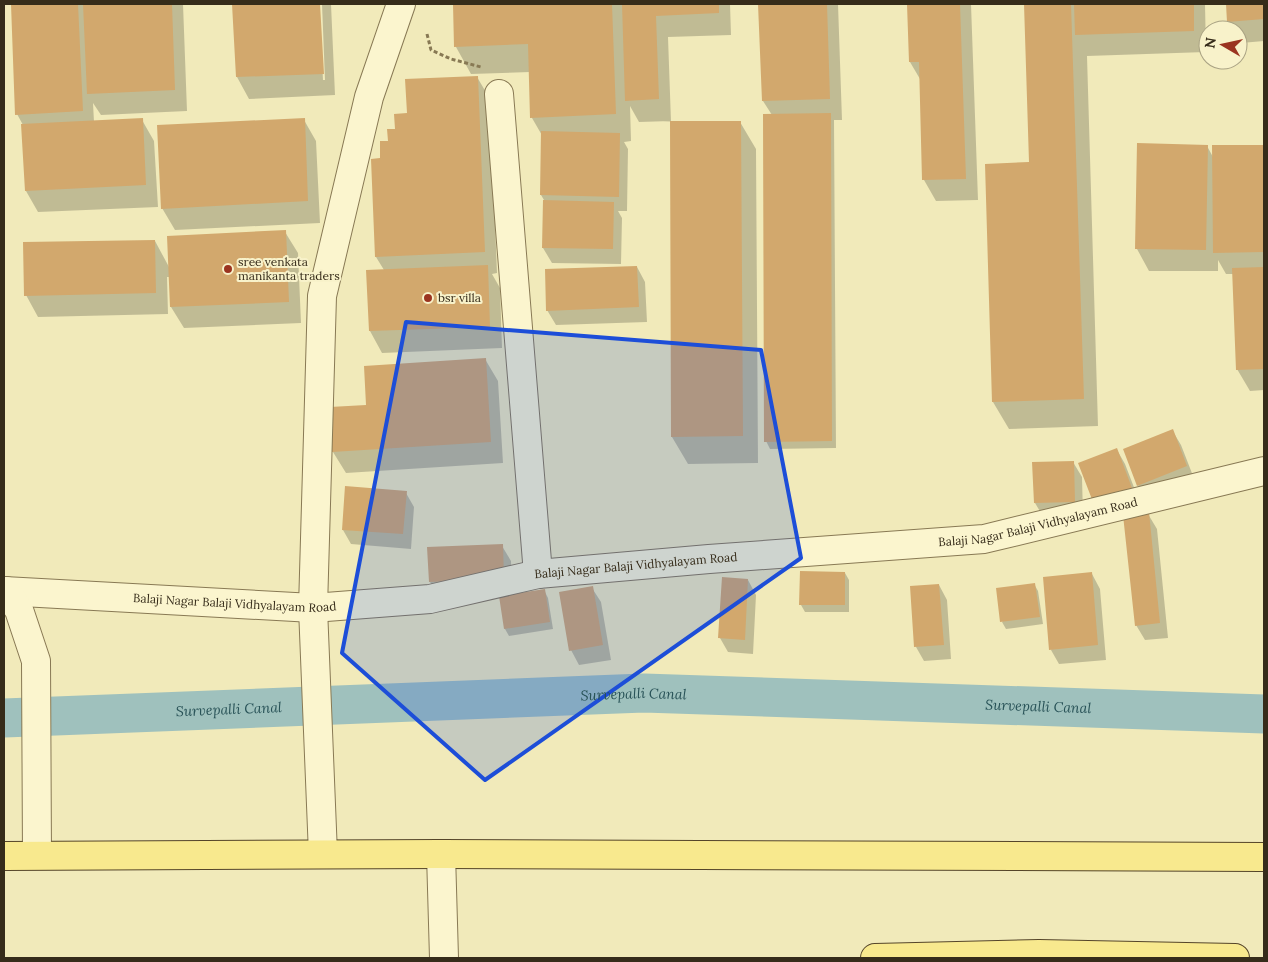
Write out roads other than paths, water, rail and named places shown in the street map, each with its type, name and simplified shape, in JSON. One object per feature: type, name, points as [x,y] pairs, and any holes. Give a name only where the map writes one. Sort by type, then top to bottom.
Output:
[{"type":"main road","points":[[4,856],[441,854],[1264,857]]},
{"type":"main road","points":[[876,958],[1039,956],[1235,958]]},
{"type":"street","points":[[323,854],[313,608],[322,296],[369,97],[401,4]]},
{"type":"street","points":[[499,94],[538,574]]},
{"type":"street","name":"Balaji Nagar Balaji Vidhyalayam Road","points":[[5,591],[313,608],[430,600],[538,574],[709,559],[984,539],[1264,472]]},
{"type":"street","points":[[5,591],[19,610],[36,661],[37,855]]},
{"type":"street","points":[[441,854],[444,958]]},
{"type":"waterway","name":"Survepalli Canal","points":[[4,718],[644,693],[1264,714]]},
{"type":"place","name":"sree venkata manikanta traders","points":[[228,269]]},
{"type":"place","name":"bsr villa","points":[[428,298]]}]
